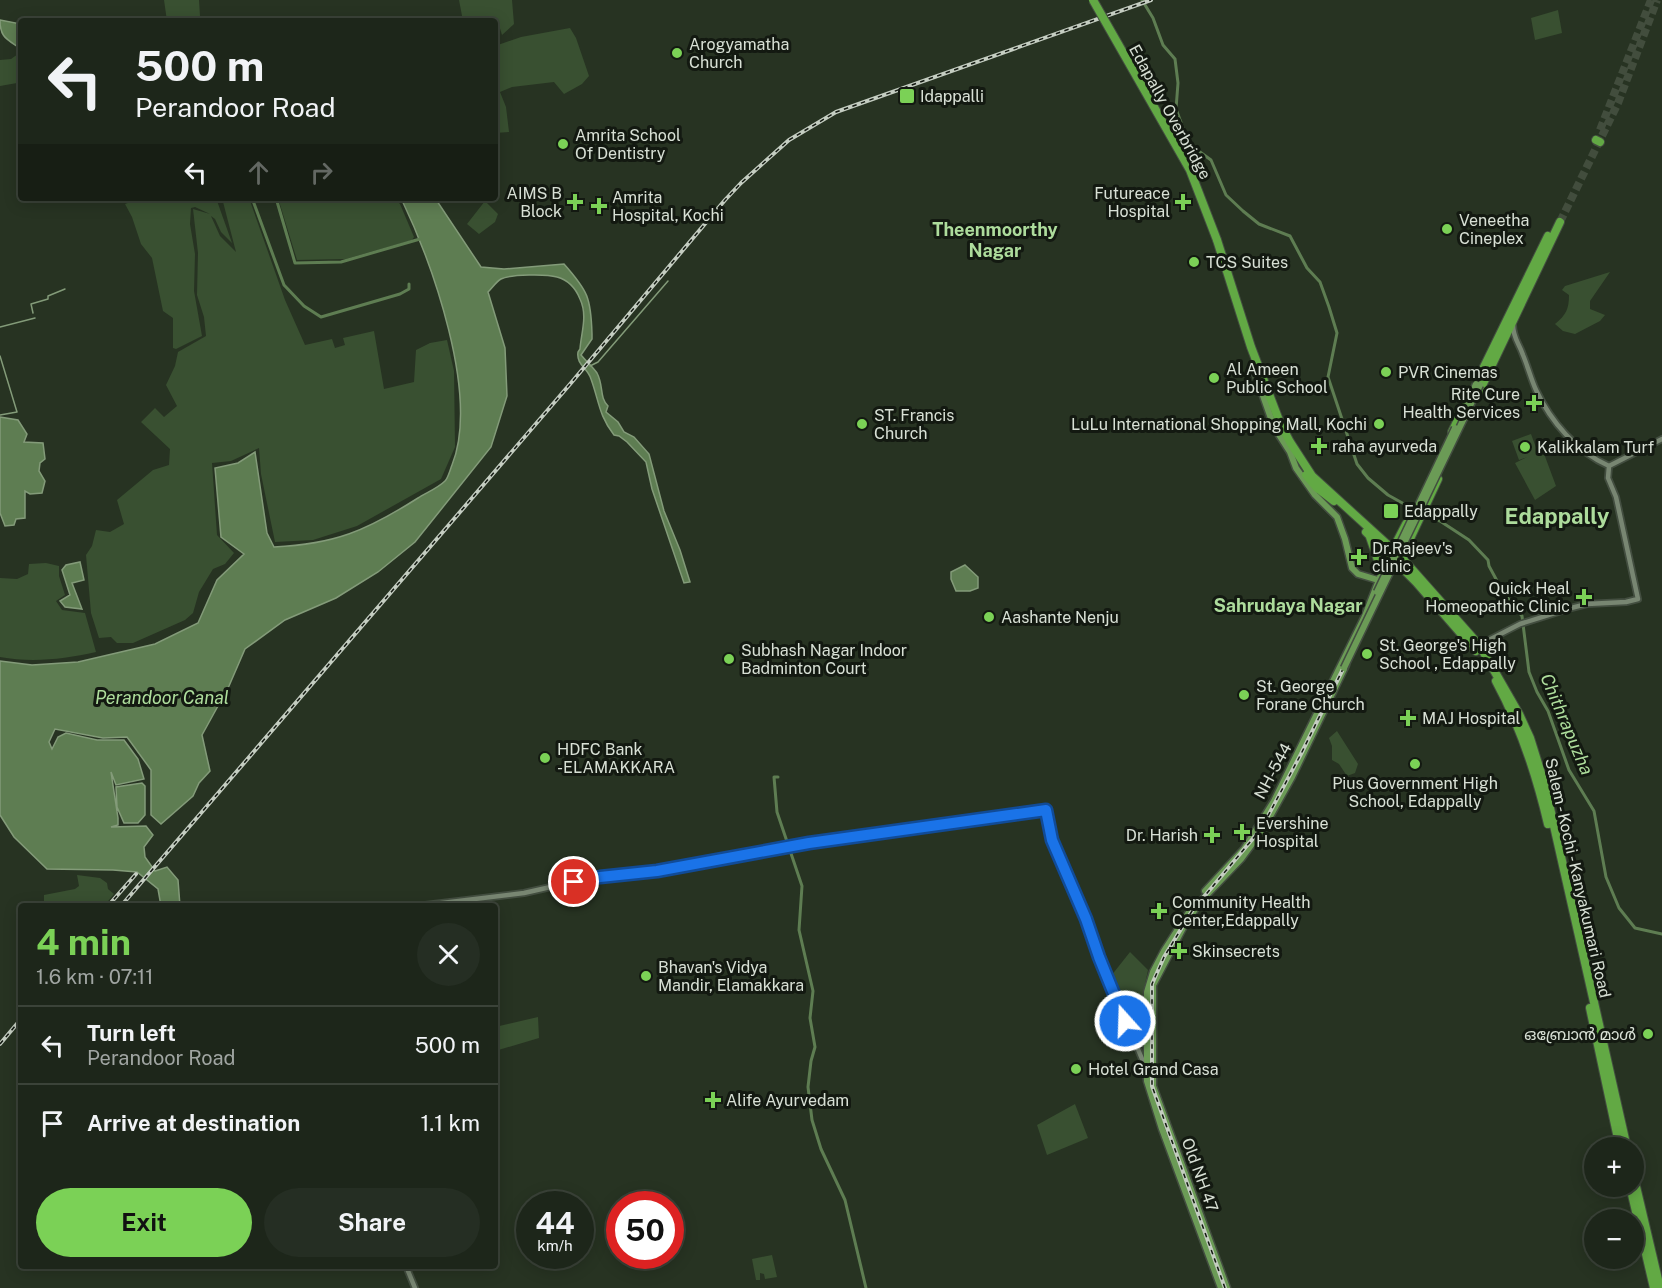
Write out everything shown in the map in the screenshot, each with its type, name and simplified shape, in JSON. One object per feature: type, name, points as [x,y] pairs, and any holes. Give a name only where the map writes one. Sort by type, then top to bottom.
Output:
[{"type":"highway","name":"Edapally Overbridge","points":[[1093,0],[1190,170],[1217,240],[1257,370]]},
{"type":"highway","points":[[1390,553],[1478,385],[1558,221],[1502,343],[1478,385],[1397,564]]},
{"type":"highway","points":[[1257,370],[1275,420],[1291,452],[1316,487],[1372,534],[1390,541],[1399,538]]},
{"type":"highway","points":[[1257,370],[1280,423],[1312,476],[1372,534],[1382,572]]},
{"type":"highway","name":"Salem - Kochi - Kanyakumari Road","points":[[1372,534],[1474,647],[1530,754],[1565,864],[1625,1137]]},
{"type":"highway","points":[[1411,536],[1408,555],[1416,575]]},
{"type":"highway","name":"Salem - Kochi - Kanyakumari Road","points":[[1397,564],[1416,575],[1480,646],[1508,691],[1530,738],[1588,1000],[1598,1064],[1617,1137]]},
{"type":"highway","points":[[1633,1197],[1654,1288]]},
{"type":"highway","points":[[1638,1197],[1660,1288]]},
{"type":"main road","points":[[1516,314],[1513,332],[1516,343],[1523,354],[1539,396],[1565,432],[1585,454],[1609,466]]},
{"type":"main road","points":[[1502,343],[1506,340],[1516,343]]},
{"type":"main road","points":[[1342,666],[1478,385]]},
{"type":"main road","points":[[1609,466],[1662,439]]},
{"type":"main road","points":[[1291,452],[1302,478],[1337,518],[1352,568],[1358,574],[1378,580]]},
{"type":"main road","points":[[1483,643],[1539,617],[1587,604],[1626,602],[1638,599],[1616,497],[1608,478],[1609,466]]},
{"type":"main road","points":[[1342,666],[1397,564]]},
{"type":"main road","points":[[1342,666],[1382,572]]},
{"type":"main road","name":"NH-544","points":[[1153,1071],[1153,985],[1185,924],[1214,884],[1241,859],[1274,810],[1342,666]]},
{"type":"main road","name":"NH-544","points":[[1147,1077],[1148,992],[1153,972],[1179,924],[1244,849],[1256,831],[1307,740]]},
{"type":"main road","points":[[442,903],[526,893],[586,879],[657,871],[770,849],[1046,810],[1052,840],[1086,919],[1125,1021],[1143,1058],[1147,1077]]},
{"type":"main road","name":"Old NH 47","points":[[1153,1071],[1154,1086],[1165,1128]]},
{"type":"main road","name":"Old NH 47","points":[[1147,1077],[1152,1100],[1165,1128],[1220,1279],[1221,1288]]},
{"type":"main road","points":[[407,1269],[415,1288]]},
{"type":"main road","name":"Old NH 47","points":[[1220,1279],[1227,1288]]},
{"type":"shaded area","points":[[164,0],[199,0],[199,18],[167,18]]},
{"type":"shaded area","points":[[459,0],[512,0],[514,24],[502,35],[498,18],[462,18]]},
{"type":"shaded area","points":[[1558,10],[1562,33],[1535,40],[1531,18]]},
{"type":"shaded area","points":[[570,28],[576,38],[589,76],[582,84],[564,94],[554,82],[512,87],[500,92],[506,107],[509,132],[498,133],[498,45],[521,37]]},
{"type":"shaded area","points":[[18,54],[18,82],[0,86],[0,60],[11,59]]},
{"type":"shaded area","points":[[134,201],[217,201],[232,243],[221,232],[215,219],[211,216],[220,236],[236,252],[223,201],[250,201],[285,300],[305,345],[332,339],[335,348],[345,345],[343,338],[374,331],[384,389],[414,382],[416,350],[430,343],[447,340],[454,371],[455,447],[441,479],[357,526],[313,540],[275,542],[261,474],[259,448],[231,461],[212,463],[217,535],[234,553],[225,564],[213,569],[199,592],[193,613],[185,620],[133,643],[117,643],[111,637],[99,638],[91,613],[86,555],[92,546],[96,530],[110,532],[124,524],[117,500],[153,470],[169,465],[170,449],[141,422],[155,408],[164,417],[177,406],[166,385],[175,366],[178,352],[206,336],[204,317],[197,295],[198,253],[193,209],[210,214],[195,207],[191,208],[190,224],[195,254],[194,291],[202,336],[176,349],[173,348],[173,318],[163,311],[152,258],[141,244],[125,204]]},
{"type":"shaded area","points":[[279,201],[397,201],[414,237],[412,240],[346,259],[297,260]]},
{"type":"shaded area","points":[[485,201],[498,214],[495,222],[479,234],[467,224]]},
{"type":"shaded area","points":[[1610,272],[1590,301],[1590,309],[1605,315],[1600,321],[1575,334],[1563,331],[1555,324],[1567,308],[1569,295],[1562,290],[1565,286]]},
{"type":"shaded area","points":[[1531,434],[1538,453],[1543,451],[1556,486],[1535,500],[1515,463],[1527,457],[1519,460],[1512,441]]},
{"type":"shaded area","points":[[46,563],[59,566],[59,576],[65,595],[56,601],[62,610],[85,613],[96,652],[48,659],[24,660],[0,657],[0,578],[17,579],[28,574],[29,564]]},
{"type":"shaded area","points":[[1337,731],[1358,764],[1355,773],[1347,776],[1339,764],[1332,760],[1332,746],[1329,738]]},
{"type":"shaded area","points":[[77,875],[100,878],[107,883],[108,889],[114,894],[106,903],[44,903],[44,895],[75,889],[79,886]]},
{"type":"shaded area","points":[[1130,952],[1148,970],[1142,999],[1119,1003],[1111,976]]},
{"type":"shaded area","points":[[538,1017],[539,1038],[498,1050],[498,1026]]},
{"type":"shaded area","points":[[1075,1104],[1088,1138],[1047,1155],[1037,1125]]},
{"type":"shaded area","points":[[772,1255],[777,1277],[765,1279],[764,1274],[760,1273],[760,1280],[756,1280],[752,1259]]},
{"type":"water","points":[[0,20],[18,23],[18,47],[8,40],[0,26]]},
{"type":"water","name":"Perandoor Canal","points":[[402,201],[437,201],[481,267],[504,269],[564,264],[578,281],[589,303],[592,334],[592,339],[581,355],[599,378],[603,399],[608,406],[606,412],[649,454],[664,511],[690,582],[684,583],[652,489],[646,462],[627,442],[614,435],[609,428],[602,415],[589,375],[580,363],[578,352],[584,312],[576,292],[565,280],[552,276],[520,275],[501,279],[488,292],[505,348],[507,396],[491,447],[415,542],[378,572],[336,598],[285,620],[245,649],[229,686],[202,735],[210,771],[199,783],[193,796],[161,824],[151,815],[151,770],[127,737],[103,738],[55,729],[49,742],[52,749],[58,737],[66,733],[97,740],[124,740],[138,759],[144,779],[116,785],[111,772],[118,825],[111,827],[146,826],[153,835],[144,847],[145,857],[155,871],[167,867],[178,880],[180,903],[160,903],[158,889],[137,872],[47,869],[14,837],[0,815],[0,661],[32,665],[78,662],[155,644],[198,623],[217,580],[244,554],[221,537],[215,468],[238,463],[255,452],[267,533],[274,547],[315,543],[349,534],[382,519],[439,486],[447,478],[459,436],[460,403],[456,367],[449,330],[438,293]]},
{"type":"water","points":[[0,417],[18,420],[27,434],[24,442],[43,443],[45,459],[40,463],[39,471],[45,481],[42,493],[30,494],[25,491],[25,518],[16,519],[14,525],[5,526],[0,513]]},
{"type":"water","points":[[80,562],[84,580],[72,583],[82,609],[65,607],[60,601],[70,595],[62,570],[66,565]]},
{"type":"water","points":[[965,565],[978,577],[978,588],[970,591],[956,591],[951,572]]},
{"type":"water","points":[[142,783],[145,786],[145,815],[138,823],[124,823],[117,807],[116,787]]},
{"type":"waterway","name":"Chithrapuzha","points":[[1142,0],[1153,18],[1163,45],[1175,59],[1178,83],[1176,109],[1189,144],[1211,160],[1226,195],[1243,211],[1259,224],[1290,236],[1307,268],[1320,282],[1337,333],[1328,377],[1357,464],[1368,478],[1388,495],[1415,510]]},
{"type":"waterway","points":[[253,201],[284,285],[304,306],[321,317],[400,294],[409,289],[409,284]]},
{"type":"waterway","points":[[277,201],[295,263],[341,262],[420,239]]},
{"type":"waterway","points":[[590,366],[598,362],[668,281]]},
{"type":"waterway","points":[[33,313],[31,304],[48,299],[48,296],[65,289]]},
{"type":"waterway","points":[[0,327],[35,318]]},
{"type":"waterway","points":[[0,356],[17,412],[0,415]]},
{"type":"waterway","name":"Chithrapuzha","points":[[1423,515],[1440,521],[1469,540],[1488,560],[1503,592],[1522,616],[1529,672],[1548,711],[1569,770],[1594,811],[1606,877],[1619,908],[1635,928],[1662,934]]},
{"type":"waterway","points":[[778,777],[774,777],[777,812],[802,886],[799,930],[813,991],[810,1018],[815,1047],[808,1087],[812,1120],[821,1149],[845,1200],[866,1288]]},
{"type":"tunnel","points":[[1600,130],[1651,0]]},
{"type":"tunnel","points":[[1560,222],[1618,103],[1657,0]]},
{"type":"railway","points":[[124,903],[571,383],[725,200],[789,140],[836,112],[1151,0]]},
{"type":"railway","points":[[1225,1288],[1152,1086],[1152,984],[1164,957],[1192,911],[1261,829],[1301,754],[1417,519]]},
{"type":"railway","points":[[111,903],[136,874]]},
{"type":"railway","points":[[0,1044],[18,1023]]},
{"type":"place","name":"Arogyamatha Church","points":[[677,53]]},
{"type":"place","name":"Idappalli","points":[[907,96]]},
{"type":"place","name":"Amrita School Of Dentistry","points":[[563,144]]},
{"type":"place","name":"AIMS B Block","points":[[575,202]]},
{"type":"place","name":"Futureace Hospital","points":[[1183,202]]},
{"type":"place","name":"Amrita Hospital, Kochi","points":[[599,206]]},
{"type":"place","name":"Veneetha Cineplex","points":[[1447,229]]},
{"type":"place","name":"TCS Suites","points":[[1194,262]]},
{"type":"place","name":"PVR Cinemas","points":[[1386,372]]},
{"type":"place","name":"Al Ameen Public School","points":[[1214,378]]},
{"type":"place","name":"Rite Cure Health Services","points":[[1534,403]]},
{"type":"place","name":"ST. Francis Church","points":[[862,424]]},
{"type":"place","name":"LuLu International Shopping Mall, Kochi","points":[[1379,424]]},
{"type":"place","name":"raha ayurveda","points":[[1319,446]]},
{"type":"place","name":"Kalikkalam Turf","points":[[1525,447]]},
{"type":"place","name":"Edappally","points":[[1391,511]]},
{"type":"place","name":"Dr.Rajeev's clinic","points":[[1359,557]]},
{"type":"place","name":"Quick Heal Homeopathic Clinic","points":[[1584,597]]},
{"type":"place","name":"Aashante Nenju","points":[[989,617]]},
{"type":"place","name":"St. George's High School , Edappally","points":[[1367,654]]},
{"type":"place","name":"Subhash Nagar Indoor Badminton Court","points":[[729,659]]},
{"type":"place","name":"St. George Forane Church","points":[[1244,695]]},
{"type":"place","name":"MAJ Hospital","points":[[1408,718]]},
{"type":"place","name":"HDFC Bank -ELAMAKKARA","points":[[545,758]]},
{"type":"place","name":"Pius Government High School, Edappally","points":[[1415,764]]},
{"type":"place","name":"Evershine Hospital","points":[[1242,832]]},
{"type":"place","name":"Dr. Harish","points":[[1212,835]]},
{"type":"place","name":"Community Health Center,Edappally","points":[[1159,911]]},
{"type":"place","name":"Skinsecrets","points":[[1179,951]]},
{"type":"place","name":"Bhavan's Vidya Mandir, Elamakkara","points":[[646,976]]},
{"type":"place","name":"ഒബ്രോൻ മാൾ","points":[[1648,1034]]},
{"type":"place","name":"Hotel Grand Casa","points":[[1076,1069]]},
{"type":"place","name":"Alife Ayurvedam","points":[[713,1100]]},
{"type":"district","name":"Theenmoorthy Nagar","points":[[995,239]]},
{"type":"district","name":"Edappally","points":[[1557,516]]},
{"type":"district","name":"Sahrudaya Nagar","points":[[1288,605]]},
{"type":"route","points":[[574,882],[657,871],[809,843],[1037,809],[1046,810],[1052,840],[1086,919],[1125,1021]]}]
